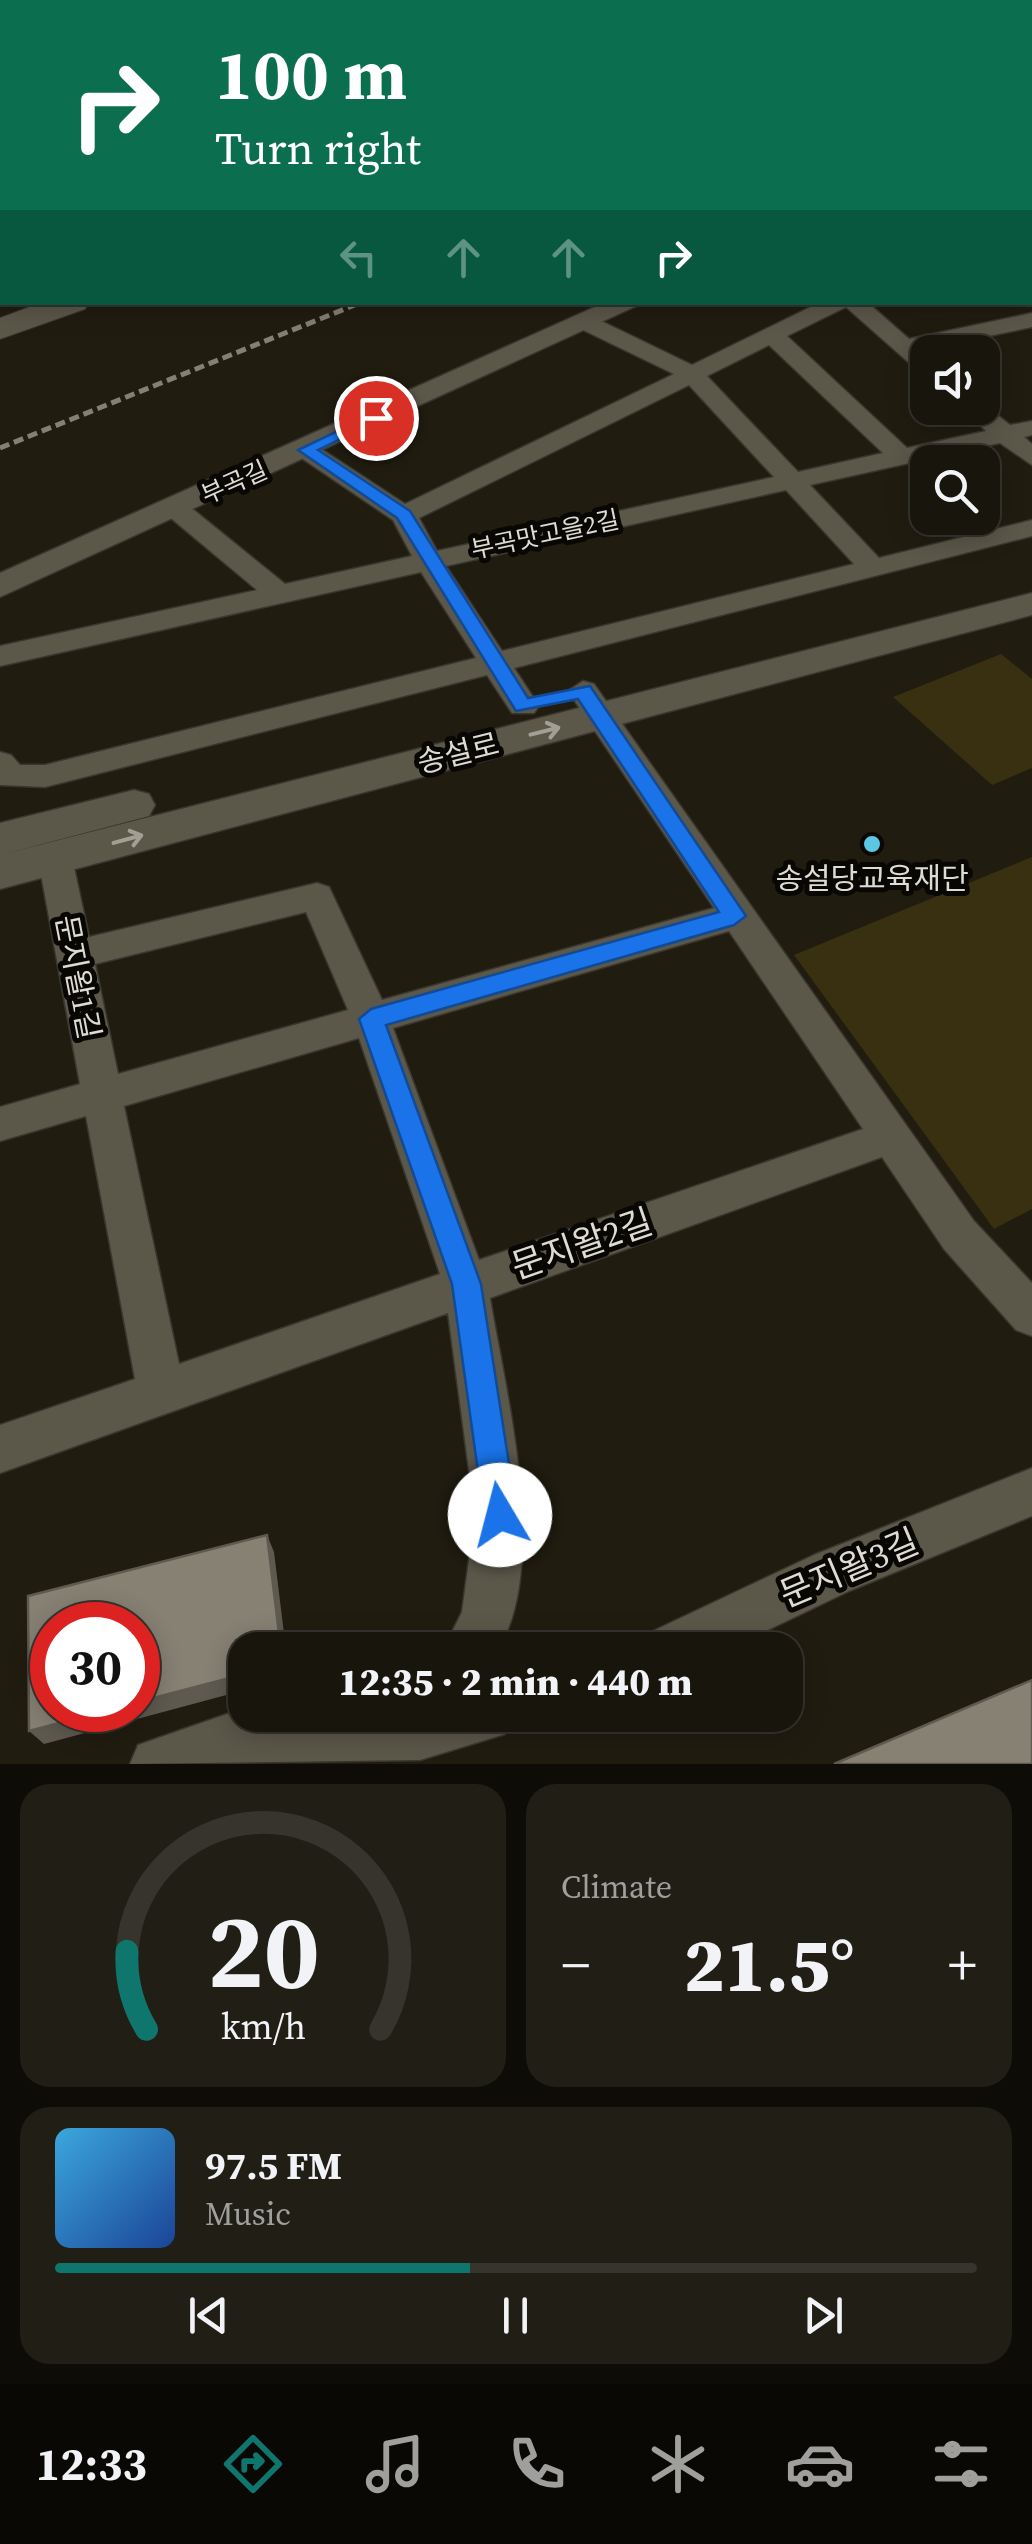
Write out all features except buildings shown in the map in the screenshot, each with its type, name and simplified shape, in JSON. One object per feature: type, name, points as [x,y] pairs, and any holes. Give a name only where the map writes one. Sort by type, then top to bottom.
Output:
[{"type":"main road","points":[[0,316],[31,305]]},
{"type":"main road","points":[[0,329],[66,305]]},
{"type":"street","name":"부곡길","points":[[0,586],[626,305]]},
{"type":"street","points":[[404,515],[832,305]]},
{"type":"street","points":[[856,305],[910,352]]},
{"type":"street","points":[[904,347],[1032,320]]},
{"type":"street","points":[[587,323],[691,373],[872,566]]},
{"type":"street","points":[[770,333],[902,457]]},
{"type":"street","points":[[1019,431],[1032,456]]},
{"type":"street","name":"부곡맛고을2길","points":[[0,656],[1019,431]]},
{"type":"street","points":[[306,450],[404,515],[427,559],[523,706]]},
{"type":"street","points":[[175,508],[278,593]]},
{"type":"street","points":[[0,763],[11,778],[45,776],[1032,528]]},
{"type":"street","name":"송설로","points":[[0,872],[1032,576]]},
{"type":"street","name":"송설로","points":[[0,840],[523,706],[591,704],[1032,604]]},
{"type":"street","points":[[591,704],[734,916],[959,1234],[1032,1315]]},
{"type":"street","name":"문지왈1길","points":[[55,858],[101,1096]]},
{"type":"street","points":[[74,954],[317,896],[371,1019],[466,1284],[500,1515],[486,1620],[479,1632]]},
{"type":"street","points":[[0,1124],[734,916]]},
{"type":"street","points":[[101,1096],[161,1391]]},
{"type":"street","name":"문지왈2길","points":[[0,1449],[890,1137]]},
{"type":"street","name":"문지왈3길","points":[[707,1632],[832,1572],[1032,1492]]},
{"type":"street","points":[[157,1764],[230,1740],[422,1737]]},
{"type":"shaded area","points":[[1001,654],[1032,679],[1032,768],[992,785],[893,697]]},
{"type":"shaded area","points":[[1032,857],[1032,1209],[994,1229],[794,955]]},
{"type":"railway","points":[[0,448],[355,305]]},
{"type":"place","name":"송설당교육재단","points":[[872,844]]},
{"type":"route","points":[[376,418],[306,450],[404,515],[427,559],[523,706],[583,691],[734,916],[371,1019],[466,1284],[500,1515]]}]
